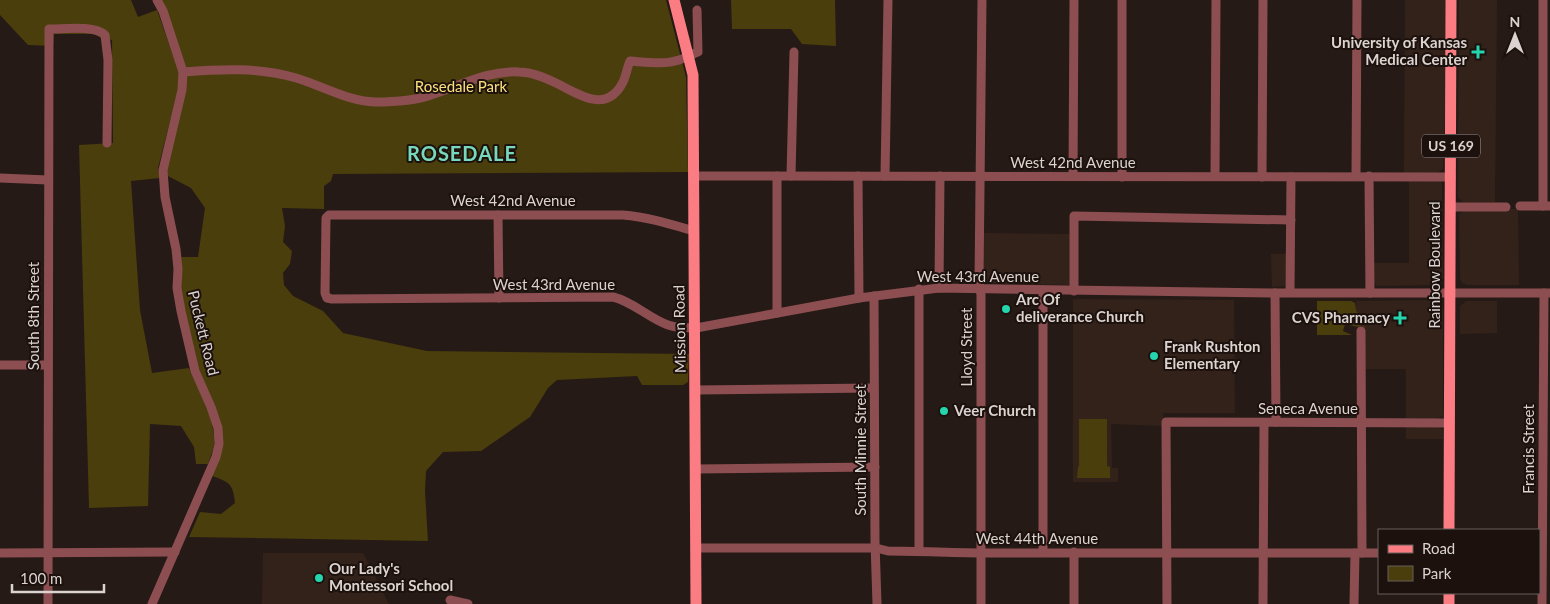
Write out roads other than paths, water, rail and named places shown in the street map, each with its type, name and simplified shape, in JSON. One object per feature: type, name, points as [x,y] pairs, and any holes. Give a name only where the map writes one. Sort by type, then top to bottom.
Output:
[{"type":"main road","name":"Mission Road","points":[[674,0],[693,74],[696,328],[696,604]]},
{"type":"main road","name":"Rainbow Boulevard","points":[[1449,529],[1451,0]]},
{"type":"street","name":"Puckett Road","points":[[152,604],[216,457],[219,444],[218,428],[195,371],[177,288],[176,249],[165,197],[164,170],[182,90],[184,72],[163,11],[157,0]]},
{"type":"street","points":[[885,176],[888,0]]},
{"type":"street","name":"Lloyd Street","points":[[981,604],[981,295],[979,288],[982,0]]},
{"type":"street","points":[[1073,176],[1074,0]]},
{"type":"street","points":[[1122,0],[1122,177]]},
{"type":"street","points":[[1215,176],[1216,0]]},
{"type":"street","points":[[1262,177],[1264,0]]},
{"type":"street","points":[[1356,0],[1356,176]]},
{"type":"street","points":[[1520,206],[1546,206],[1543,0]]},
{"type":"street","points":[[184,72],[223,69],[255,70],[295,78],[356,100],[382,102],[395,102],[430,96],[476,79],[499,73],[519,72],[538,75],[580,97],[593,100],[604,99],[614,94],[623,82],[630,61],[673,62],[697,53],[697,10]]},
{"type":"street","name":"South 8th Street","points":[[48,604],[49,29],[94,29],[106,35],[108,60],[106,143]]},
{"type":"street","points":[[791,176],[794,52]]},
{"type":"street","name":"West 42nd Avenue","points":[[694,176],[1451,177]]},
{"type":"street","points":[[777,176],[777,313]]},
{"type":"street","points":[[858,176],[860,298]]},
{"type":"street","points":[[939,288],[940,176]]},
{"type":"street","points":[[1369,176],[1370,293]]},
{"type":"street","points":[[1290,292],[1291,177]]},
{"type":"street","points":[[0,178],[48,180]]},
{"type":"street","points":[[1450,207],[1506,206]]},
{"type":"street","points":[[498,214],[499,298]]},
{"type":"street","name":"West 42nd Avenue","points":[[327,298],[326,218],[329,215],[622,215],[643,217],[694,231]]},
{"type":"street","points":[[1074,291],[1074,216],[1291,220]]},
{"type":"street","name":"West 43rd Avenue","points":[[327,298],[613,297],[626,300],[668,325],[680,328],[696,328],[860,298],[939,288],[1275,293],[1547,293]]},
{"type":"street","points":[[919,290],[919,551]]},
{"type":"street","points":[[1043,290],[1043,552]]},
{"type":"street","points":[[1275,293],[1276,422]]},
{"type":"street","name":"Francis Street","points":[[1542,604],[1547,443],[1547,293]]},
{"type":"street","name":"South Minnie Street","points":[[874,296],[877,604]]},
{"type":"street","points":[[1354,604],[1358,553],[1361,331]]},
{"type":"street","points":[[0,365],[47,365]]},
{"type":"street","points":[[696,390],[874,388]]},
{"type":"street","name":"Seneca Avenue","points":[[1166,554],[1166,422],[1449,423]]},
{"type":"street","points":[[1263,604],[1264,423]]},
{"type":"street","points":[[696,469],[875,467]]},
{"type":"street","name":"West 44th Avenue","points":[[696,548],[876,548],[888,551],[981,553],[1378,553]]},
{"type":"street","points":[[0,553],[175,552]]},
{"type":"street","points":[[1074,552],[1074,604]]},
{"type":"street","points":[[1166,554],[1167,604]]},
{"type":"street","points":[[450,600],[468,604]]},
{"type":"place","name":"University of Kansas Medical Center","points":[[1478,52]]},
{"type":"place","name":"Arc Of deliverance Church","points":[[1006,309]]},
{"type":"place","name":"CVS Pharmacy","points":[[1400,318]]},
{"type":"place","name":"Frank Rushton Elementary","points":[[1154,356]]},
{"type":"place","name":"Veer Church","points":[[944,411]]},
{"type":"place","name":"Our Lady's Montessori School","points":[[319,578]]},
{"type":"district","name":"ROSEDALE","points":[[462,154]]},
{"type":"park label","name":"Rosedale Park","points":[[461,87]]}]
